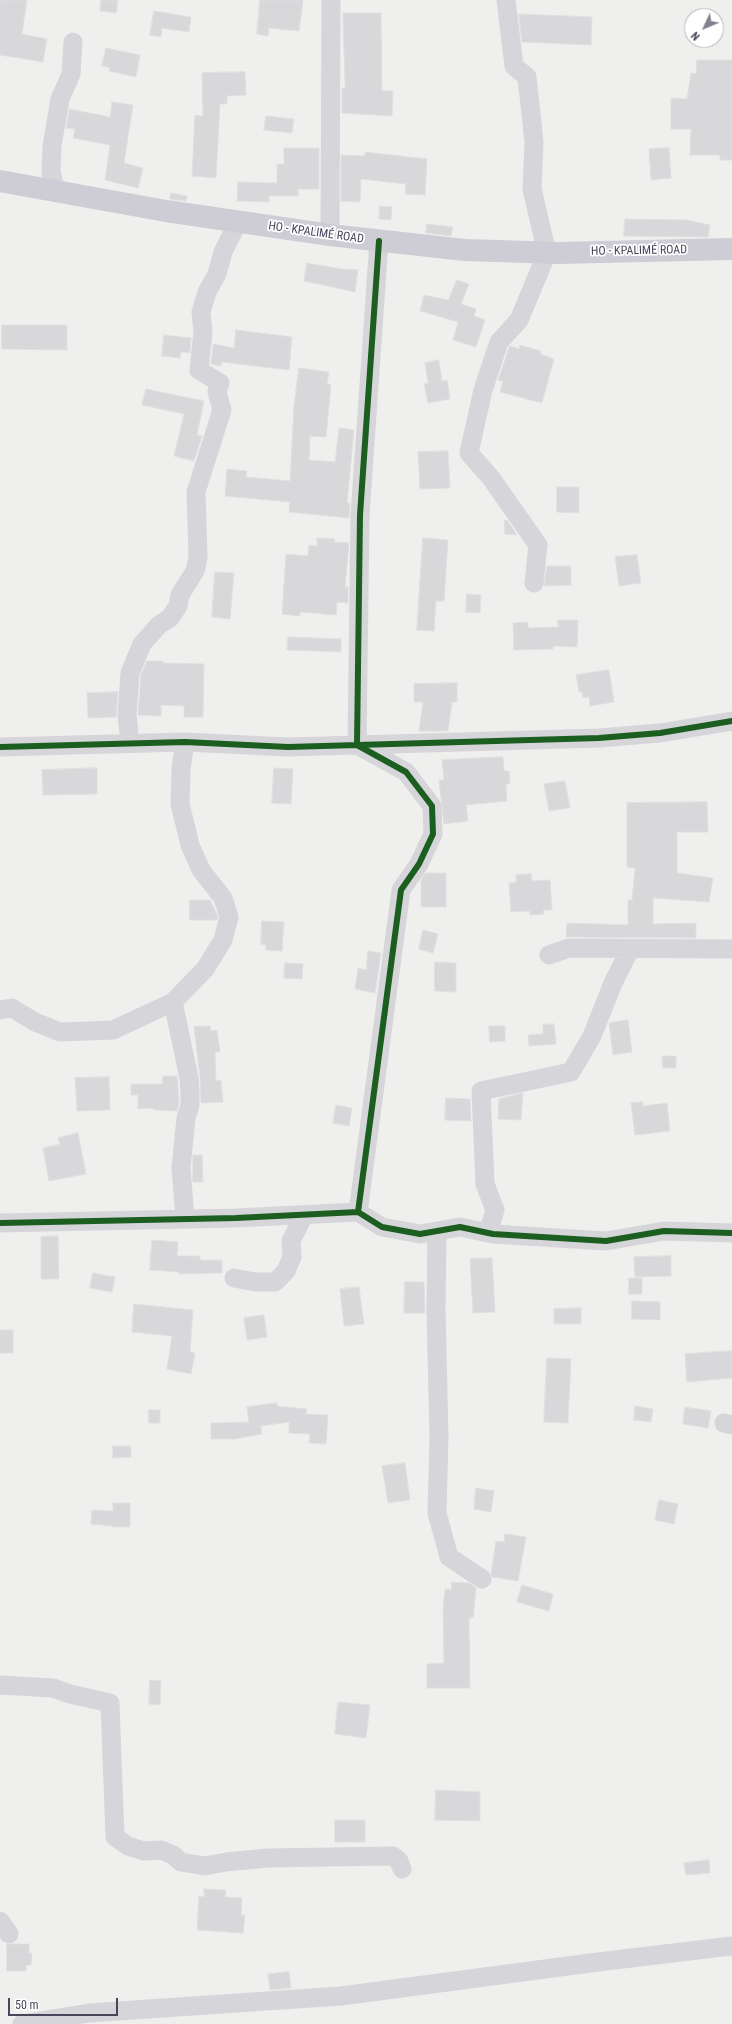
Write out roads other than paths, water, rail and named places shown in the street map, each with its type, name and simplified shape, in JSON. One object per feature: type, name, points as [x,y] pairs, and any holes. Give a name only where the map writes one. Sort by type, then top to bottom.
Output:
[{"type":"main road","name":"HO - KPALIMÉ ROAD","points":[[0,181],[166,211],[238,222],[330,235],[465,250],[547,253],[732,249]]},
{"type":"street","points":[[330,235],[331,0]]},
{"type":"street","points":[[506,0],[514,66],[527,76],[534,142],[532,190],[547,253],[519,320],[499,342],[483,390],[469,453],[491,478],[538,545],[534,583]]},
{"type":"street","points":[[56,191],[51,172],[52,146],[60,99],[71,74],[73,42]]},
{"type":"street","points":[[130,743],[127,714],[130,673],[142,644],[159,625],[170,618],[178,606],[180,595],[192,576],[198,558],[196,492],[222,410],[217,392],[220,383],[199,370],[203,332],[201,312],[207,292],[217,274],[223,252],[238,222]]},
{"type":"street","points":[[357,745],[360,515],[379,241]]},
{"type":"street","points":[[0,747],[185,742],[288,747],[599,738],[660,733],[732,721]]},
{"type":"street","points":[[0,1010],[12,1008],[35,1022],[60,1032],[113,1030],[173,1002],[204,969],[223,940],[230,917],[223,898],[201,870],[190,846],[180,804],[180,769],[185,742]]},
{"type":"street","points":[[357,745],[406,772],[432,806],[433,834],[419,864],[401,890],[358,1212]]},
{"type":"street","points":[[549,955],[569,948],[732,949]]},
{"type":"street","points":[[488,1233],[495,1210],[485,1184],[481,1091],[571,1072],[592,1036],[612,983],[630,949]]},
{"type":"street","points":[[173,1002],[189,1078],[190,1092],[190,1105],[186,1118],[181,1168],[185,1218]]},
{"type":"street","points":[[0,1223],[304,1215],[358,1212],[382,1227],[420,1234],[460,1227],[488,1233],[606,1240],[664,1231],[732,1234]]},
{"type":"street","points":[[234,1278],[254,1282],[275,1282],[286,1271],[292,1257],[291,1241],[304,1215]]},
{"type":"street","points":[[437,1231],[436,1310],[439,1437],[437,1513],[449,1557],[482,1579]]},
{"type":"street","points":[[0,1685],[53,1688],[70,1694],[110,1703],[115,1837],[128,1846],[144,1851],[161,1850],[173,1855],[181,1862],[205,1866],[226,1862],[268,1858],[393,1856],[400,1861],[402,1869]]},
{"type":"street","points":[[22,2024],[89,2013],[341,1996],[732,1946]]}]
